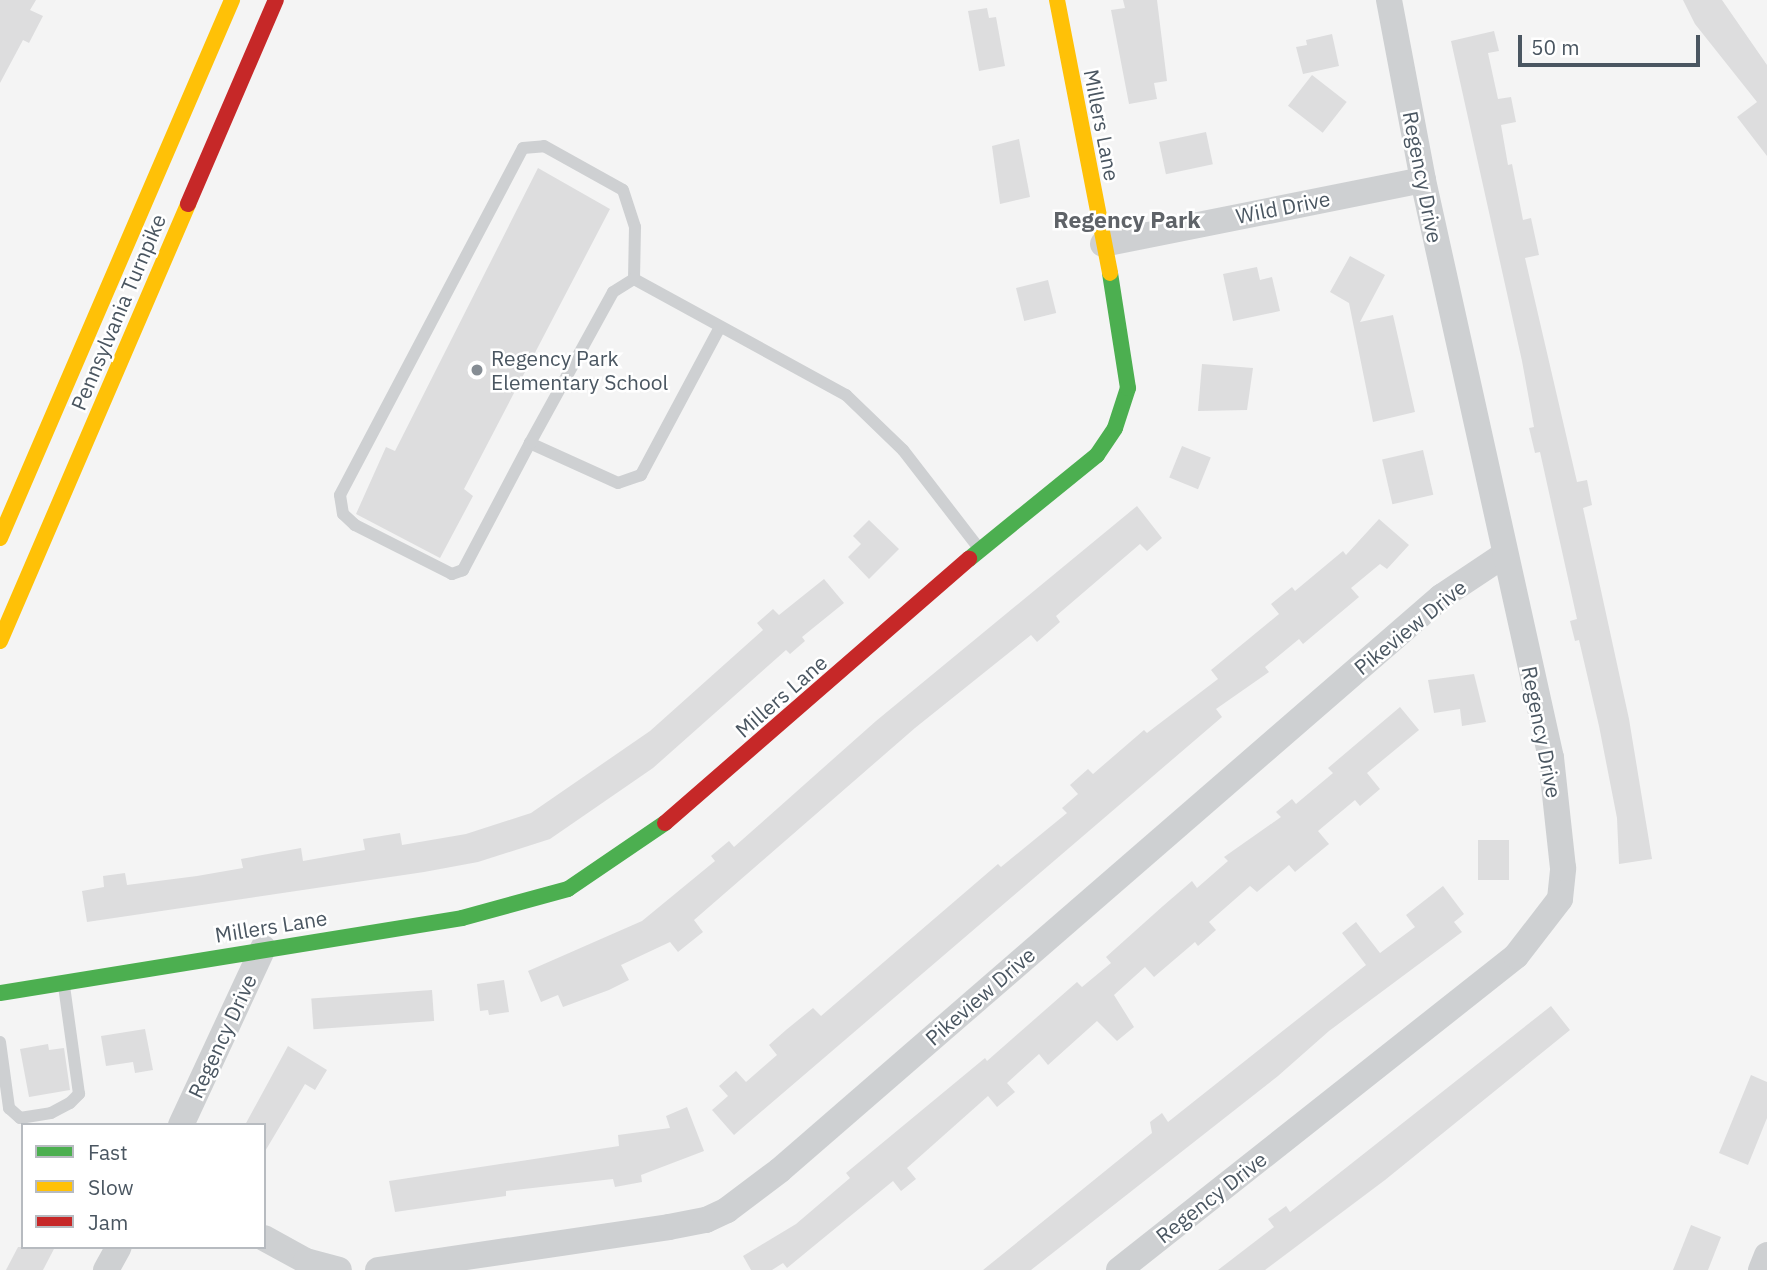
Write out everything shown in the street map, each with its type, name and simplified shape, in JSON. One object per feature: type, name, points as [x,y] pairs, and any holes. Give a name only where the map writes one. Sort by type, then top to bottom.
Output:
[{"type":"main road","name":"Pennsylvania Turnpike","points":[[0,538],[232,0]]},
{"type":"main road","name":"Pennsylvania Turnpike","points":[[0,640],[276,0]]},
{"type":"main road","name":"Millers Lane","points":[[0,993],[263,948],[462,918],[568,889],[681,812],[981,550],[1097,455],[1115,428],[1128,388],[1056,0]]},
{"type":"street","name":"Regency Drive","points":[[1119,1270],[1517,956],[1560,899],[1563,868],[1551,758],[1423,180],[1389,0]]},
{"type":"street","name":"Wild Drive","points":[[1103,244],[1423,180]]},
{"type":"street","name":"Pikeview Drive","points":[[378,1270],[669,1227],[706,1220],[727,1210],[779,1170],[1441,597],[1504,555]]},
{"type":"street","name":"Regency Drive","points":[[182,1123],[263,948]]},
{"type":"street","points":[[266,1239],[306,1261],[339,1270]]},
{"type":"street","points":[[106,1270],[117,1249]]},
{"type":"street","points":[[1761,1270],[1767,1255]]},
{"type":"lane","points":[[544,146],[623,190],[635,227],[634,279],[612,292],[463,570],[452,574],[355,525],[343,514],[340,495],[523,148],[544,146]]},
{"type":"lane","points":[[634,279],[846,395],[903,450],[981,550]]},
{"type":"lane","points":[[530,443],[618,483],[641,475],[720,327]]},
{"type":"lane","points":[[0,1042],[9,1108],[20,1118],[51,1113],[71,1103],[79,1094],[63,982]]},
{"type":"building","points":[[0,0],[36,0],[30,10],[43,16],[29,43],[23,40],[0,83]]},
{"type":"building","points":[[1123,0],[1157,0],[1167,81],[1154,83],[1157,99],[1129,104],[1111,10],[1125,8]]},
{"type":"building","points":[[1683,0],[1722,0],[1767,65],[1767,156],[1737,117],[1757,102],[1695,24]]},
{"type":"building","points":[[987,8],[989,18],[996,17],[1005,66],[979,71],[968,11]]},
{"type":"building","points":[[1494,31],[1499,51],[1488,53],[1498,99],[1511,97],[1516,122],[1501,125],[1508,165],[1512,164],[1523,220],[1531,218],[1539,255],[1525,258],[1577,482],[1587,480],[1592,505],[1583,508],[1629,719],[1652,859],[1619,864],[1617,818],[1599,726],[1579,640],[1575,641],[1570,621],[1577,619],[1540,452],[1535,453],[1529,428],[1534,427],[1522,361],[1451,41]]},
{"type":"building","points":[[1332,34],[1339,66],[1303,74],[1296,47],[1307,45],[1306,40]]},
{"type":"building","points":[[1312,75],[1347,102],[1323,133],[1288,106]]},
{"type":"building","points":[[1206,132],[1213,164],[1166,174],[1159,142]]},
{"type":"building","points":[[1019,139],[1030,197],[1000,204],[992,146]]},
{"type":"building","points":[[538,168],[610,209],[464,489],[473,496],[440,558],[356,514],[386,447],[395,451]]},
{"type":"building","points":[[1350,256],[1385,275],[1360,322],[1393,315],[1415,412],[1373,422],[1349,303],[1330,292]]},
{"type":"building","points":[[1257,267],[1260,280],[1272,277],[1280,311],[1233,321],[1223,274]]},
{"type":"building","points":[[1048,280],[1056,313],[1024,321],[1016,288]]},
{"type":"building","points":[[1202,364],[1253,368],[1247,410],[1198,411]]},
{"type":"building","points":[[1182,446],[1211,458],[1198,489],[1169,478]]},
{"type":"building","points":[[1423,450],[1433,495],[1392,504],[1382,459]]},
{"type":"building","points":[[1137,506],[1162,538],[1147,551],[1140,544],[1056,616],[1060,622],[1037,642],[1031,635],[915,728],[694,920],[703,932],[678,952],[670,942],[621,965],[629,980],[609,990],[563,1007],[558,995],[541,1002],[528,971],[642,921],[715,861],[711,856],[729,841],[734,847],[876,721]]},
{"type":"building","points":[[1379,519],[1409,545],[1387,569],[1380,564],[1351,588],[1359,597],[1303,644],[1299,639],[1265,667],[1269,672],[1216,709],[1222,717],[734,1135],[712,1110],[728,1096],[719,1086],[736,1071],[746,1082],[777,1055],[769,1045],[786,1030],[813,1008],[821,1016],[998,864],[1001,867],[1067,813],[1062,808],[1078,794],[1070,785],[1088,769],[1093,774],[1144,730],[1147,733],[1218,679],[1211,670],[1279,614],[1271,604],[1292,587],[1295,591],[1343,551],[1346,555]]},
{"type":"building","points":[[869,520],[899,549],[869,579],[848,557],[861,544],[853,536]]},
{"type":"building","points":[[824,579],[844,603],[802,637],[805,641],[790,654],[786,650],[653,768],[550,839],[478,862],[424,872],[87,922],[82,891],[104,887],[103,876],[125,873],[127,885],[197,876],[243,868],[241,859],[301,848],[303,861],[365,850],[363,839],[400,833],[402,845],[466,834],[531,813],[650,731],[763,630],[757,623],[773,609],[779,615]]},
{"type":"building","points":[[1474,674],[1486,722],[1462,726],[1460,709],[1434,713],[1428,680]]},
{"type":"building","points":[[1400,707],[1419,730],[1367,773],[1380,789],[1360,806],[1355,800],[1318,831],[1329,844],[1295,872],[1289,865],[1257,892],[1250,886],[1209,922],[1216,930],[1198,946],[1195,942],[1154,977],[1145,967],[1114,995],[1134,1027],[1117,1041],[1097,1021],[1048,1065],[1039,1054],[1007,1083],[1015,1092],[997,1107],[988,1096],[907,1168],[916,1179],[901,1191],[893,1181],[787,1268],[783,1263],[772,1270],[751,1270],[743,1256],[796,1224],[850,1178],[846,1173],[985,1058],[987,1061],[1077,982],[1082,987],[1111,963],[1106,957],[1163,906],[1192,881],[1197,888],[1228,861],[1224,857],[1281,817],[1276,812],[1292,799],[1296,804],[1333,773],[1328,768]]},
{"type":"building","points":[[1478,840],[1509,840],[1509,880],[1478,880]]},
{"type":"building","points":[[1443,886],[1464,914],[1454,922],[1462,932],[1329,1031],[1278,1076],[1031,1270],[983,1270],[1152,1133],[1150,1122],[1162,1113],[1168,1122],[1366,965],[1342,933],[1356,922],[1380,953],[1415,927],[1406,915]]},
{"type":"building","points":[[504,980],[509,1012],[489,1015],[488,1010],[480,1011],[477,984]]},
{"type":"building","points":[[432,990],[434,1021],[313,1029],[311,998]]},
{"type":"building","points":[[1551,1006],[1570,1030],[1385,1180],[1265,1270],[1218,1270],[1274,1227],[1268,1219],[1286,1206],[1290,1212]]},
{"type":"building","points":[[145,1029],[153,1070],[135,1073],[133,1062],[106,1066],[101,1036]]},
{"type":"building","points":[[48,1044],[49,1050],[64,1048],[70,1090],[29,1097],[20,1049]]},
{"type":"building","points":[[288,1046],[327,1070],[315,1090],[305,1084],[266,1150],[266,1123],[246,1123]]},
{"type":"building","points":[[1751,1075],[1767,1082],[1767,1118],[1748,1165],[1719,1153]]},
{"type":"building","points":[[687,1107],[704,1151],[641,1175],[642,1182],[615,1187],[613,1179],[506,1191],[506,1196],[395,1212],[389,1181],[619,1146],[618,1135],[670,1128],[666,1116]]},
{"type":"building","points":[[1691,1225],[1721,1237],[1708,1270],[1673,1270]]},
{"type":"building","points":[[18,1247],[54,1249],[43,1270],[6,1270]]},
{"type":"traffic: fast","points":[[969,559],[1097,455],[1115,428],[1128,388],[1110,273]]},
{"type":"traffic: fast","points":[[0,993],[462,918],[568,889],[665,823]]},
{"type":"traffic: slow","points":[[0,538],[232,0]]},
{"type":"traffic: slow","points":[[1057,0],[1110,273]]},
{"type":"traffic: slow","points":[[0,641],[188,204]]},
{"type":"traffic: jam","points":[[188,204],[276,0]]},
{"type":"traffic: jam","points":[[665,823],[969,559]]},
{"type":"place","name":"Regency Park Elementary School","points":[[477,370]]},
{"type":"district","name":"Regency Park","points":[[1127,219]]}]
